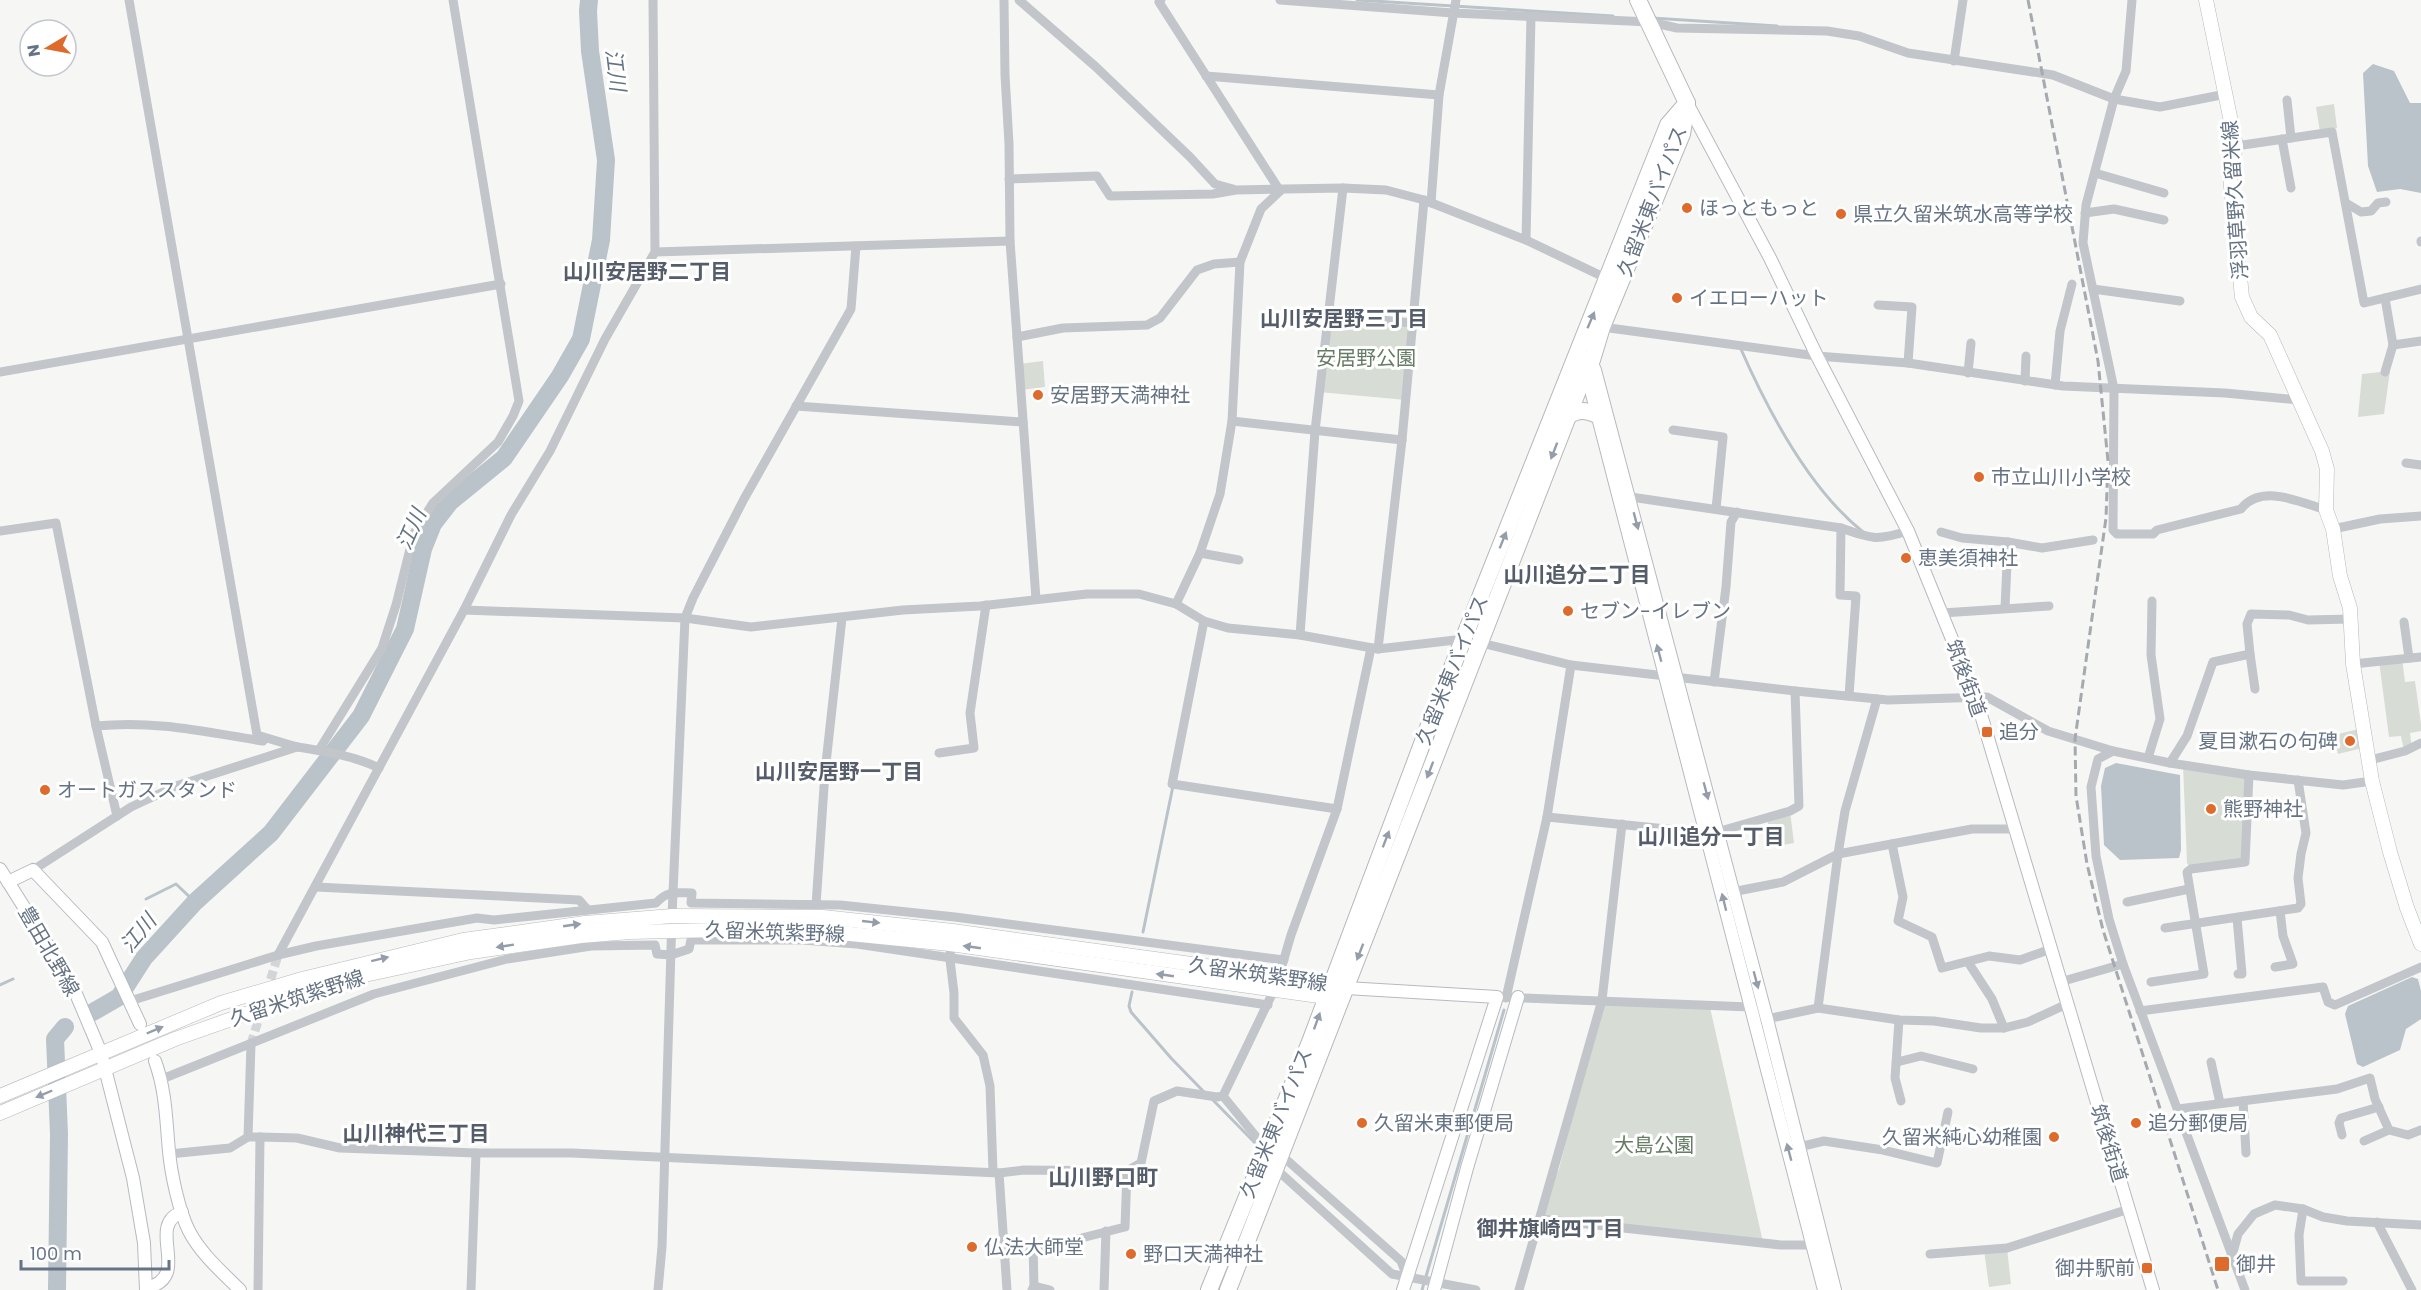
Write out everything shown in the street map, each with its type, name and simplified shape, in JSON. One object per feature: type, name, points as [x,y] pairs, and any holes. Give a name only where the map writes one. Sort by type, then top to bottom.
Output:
[{"type":"highway","points":[[1638,0],[1687,103]]},
{"type":"highway","name":"久留米東バイパス","points":[[1228,1290],[1334,990],[1614,281],[1682,134],[1687,103]]},
{"type":"highway","name":"久留米東バイパス","points":[[1472,641],[1568,416],[1583,359],[1602,327],[1614,281]]},
{"type":"highway","points":[[1568,416],[1575,411],[1582,410],[1597,415]]},
{"type":"highway","name":"久留米東バイパス","points":[[1209,1290],[1274,1157]]},
{"type":"main road","name":"浮羽草野久留米線","points":[[2206,0],[2236,146],[2230,176],[2242,297],[2251,317],[2270,335],[2322,451],[2327,469],[2326,510],[2333,529],[2335,554],[2351,619],[2353,664],[2372,781],[2390,852],[2421,944]]},
{"type":"main road","name":"久留米筑紫野線","points":[[0,1096],[221,1003],[302,979],[463,940],[585,923],[672,923],[823,917],[953,930],[1279,976],[1334,990]]},
{"type":"main road","name":"久留米筑紫野線","points":[[0,1113],[175,1039],[342,980],[471,952],[672,923]]},
{"type":"main road","name":"久留米筑紫野線","points":[[953,930],[1274,990],[1334,990]]},
{"type":"street","points":[[129,0],[257,735],[297,747]]},
{"type":"street","points":[[319,750],[382,648],[396,605],[414,533],[433,503],[498,442],[519,401],[453,0]]},
{"type":"street","points":[[278,955],[464,610],[511,515],[550,451],[605,339],[656,252],[653,0]]},
{"type":"street","points":[[1004,0],[1010,241],[1036,599]]},
{"type":"street","points":[[1019,0],[1096,67],[1215,184],[1236,190]]},
{"type":"street","points":[[1161,0],[1159,2],[1280,190]]},
{"type":"street","points":[[1280,0],[1453,13],[1650,22],[1677,28],[1827,31],[1858,36],[1908,53],[2053,75],[2114,99],[2160,107],[2226,94]]},
{"type":"street","points":[[1279,976],[1337,809],[1374,649],[1402,440],[1439,94],[1456,0]]},
{"type":"street","points":[[1954,61],[1963,0]]},
{"type":"street","points":[[2132,0],[2126,71],[2114,99],[2095,173],[2085,213],[2083,243],[2114,389],[2113,530],[2117,534],[2153,534],[2157,530],[2241,509],[2247,501],[2258,495],[2280,497],[2326,510]]},
{"type":"street","points":[[1526,240],[1531,16]]},
{"type":"street","points":[[1206,76],[1439,94]]},
{"type":"street","points":[[2287,100],[2290,188]]},
{"type":"street","name":"筑後街道","points":[[1687,103],[1770,258],[1817,356],[1908,531],[1976,698],[2153,1290]]},
{"type":"street","points":[[2236,146],[2332,132],[2364,303],[2421,289]]},
{"type":"street","points":[[2095,173],[2164,193]]},
{"type":"street","points":[[1009,179],[1097,176],[1110,196],[1213,194],[1236,190],[1342,188],[1386,190],[1427,201],[1526,240],[1614,281]]},
{"type":"street","points":[[1300,635],[1315,431],[1342,188]]},
{"type":"street","points":[[1176,604],[1200,553],[1220,494],[1232,421],[1240,261],[1261,209],[1280,190]]},
{"type":"street","points":[[2346,203],[2361,212],[2370,211],[2378,202],[2386,202]]},
{"type":"street","points":[[2085,213],[2114,209],[2164,220]]},
{"type":"street","points":[[656,252],[1010,241]]},
{"type":"street","points":[[658,1290],[662,1247],[673,893],[685,618],[744,500],[850,309],[856,246]]},
{"type":"street","points":[[1017,337],[1064,328],[1147,325],[1161,318],[1197,270],[1214,264],[1240,261]]},
{"type":"street","points":[[0,372],[501,284]]},
{"type":"street","points":[[2055,385],[2060,331],[2072,284]]},
{"type":"street","points":[[2093,290],[2180,301]]},
{"type":"street","points":[[2385,298],[2393,345],[2385,372]]},
{"type":"street","points":[[1878,305],[1912,307],[1908,363]]},
{"type":"street","points":[[1328,315],[1413,323]]},
{"type":"street","points":[[1602,327],[1817,356],[1908,363],[2055,385],[2226,393],[2299,400]]},
{"type":"street","points":[[2393,345],[2421,341]]},
{"type":"street","points":[[1968,373],[1971,343]]},
{"type":"street","points":[[2025,381],[2026,356]]},
{"type":"street","points":[[1583,359],[1597,415],[1624,496]]},
{"type":"street","points":[[1583,359],[1624,496],[1671,677],[1711,832],[1750,1007],[1824,1290]]},
{"type":"street","points":[[796,406],[1023,422]]},
{"type":"street","points":[[1232,421],[1402,440]]},
{"type":"street","points":[[1673,430],[1723,437],[1716,509]]},
{"type":"street","points":[[2406,463],[2421,465]]},
{"type":"street","points":[[1624,496],[1841,528],[1871,538],[1883,539],[1908,531]]},
{"type":"street","points":[[1714,682],[1726,587],[1731,522],[1737,512]]},
{"type":"street","points":[[2333,529],[2380,519],[2421,516]]},
{"type":"street","points":[[0,531],[56,523],[96,726],[117,816]]},
{"type":"street","points":[[1841,528],[1840,595],[1856,596],[1849,696]]},
{"type":"street","points":[[1941,532],[1962,538],[2042,548],[2093,540]]},
{"type":"street","points":[[2005,608],[2008,542]]},
{"type":"street","points":[[1200,553],[1239,560]]},
{"type":"street","points":[[464,610],[685,618],[751,627],[903,610],[986,605],[1087,594],[1139,594],[1176,604],[1204,621],[1228,628],[1300,635],[1374,649],[1472,641],[1571,666],[1794,691],[1877,699],[1987,697],[2048,731],[2113,751],[2170,763],[2249,775],[2343,785],[2372,781]]},
{"type":"street","points":[[2148,758],[2160,719],[2151,655],[2152,601]]},
{"type":"street","points":[[939,753],[974,748],[970,712],[986,605]]},
{"type":"street","points":[[1942,613],[2049,606]]},
{"type":"street","points":[[2255,689],[2247,624],[2251,614],[2289,615],[2308,620],[2351,619]]},
{"type":"street","points":[[816,905],[825,772],[842,618]]},
{"type":"street","points":[[1204,621],[1172,784],[1337,809]]},
{"type":"street","points":[[2404,622],[2409,658]]},
{"type":"street","points":[[2170,763],[2187,736],[2213,662],[2250,654]]},
{"type":"street","points":[[2353,664],[2421,657]]},
{"type":"street","points":[[1435,1287],[1467,1168],[1547,817],[1571,666]]},
{"type":"street","points":[[1547,817],[1711,832],[1767,819],[1799,806],[1794,691]]},
{"type":"street","points":[[1818,1008],[1845,811],[1877,699]]},
{"type":"street","points":[[96,726],[158,724],[319,750],[364,761],[379,768]]},
{"type":"street","points":[[2370,760],[2405,751],[2421,743]]},
{"type":"street","points":[[8,882],[33,870],[131,807],[176,786],[297,747]]},
{"type":"street","points":[[2113,751],[2098,759],[2091,787],[2101,888],[2123,964],[2245,1290]]},
{"type":"street","points":[[2151,982],[2204,974],[2187,872],[2191,869],[2245,862],[2249,775]]},
{"type":"street","points":[[2165,928],[2298,908],[2301,904],[2298,878],[2306,833],[2298,780]]},
{"type":"street","points":[[1519,1290],[1602,1000],[1622,824]]},
{"type":"street","points":[[1732,892],[1782,882],[1838,854],[1972,829],[2015,829]]},
{"type":"street","points":[[1711,832],[1732,892],[1767,1019],[1836,1290]]},
{"type":"street","points":[[1892,844],[1903,897],[1898,921],[1932,937],[1942,968],[1989,956],[2020,960],[2051,949]]},
{"type":"street","name":"豊田北野線","points":[[0,869],[71,982],[101,1053],[133,1178],[144,1243],[146,1289]]},
{"type":"street","points":[[33,870],[102,942],[140,1024]]},
{"type":"street","points":[[316,887],[579,900],[587,909]]},
{"type":"street","points":[[2127,902],[2189,889]]},
{"type":"street","points":[[126,993],[327,944],[477,918],[494,920],[656,903],[664,894],[673,893],[692,893],[691,903],[840,904],[953,930],[1284,960]]},
{"type":"street","points":[[2275,967],[2293,964],[2283,936],[2280,911]]},
{"type":"street","points":[[2237,918],[2242,974],[2238,975]]},
{"type":"street","points":[[953,930],[950,960],[954,1018],[969,1034],[983,1055],[990,1086],[1007,1290]]},
{"type":"street","points":[[162,1079],[374,994],[507,958],[591,946],[654,945],[657,954],[671,954],[689,949],[691,940],[802,940],[857,944],[950,960],[1268,1005]]},
{"type":"street","points":[[1968,962],[1992,999],[2004,1028]]},
{"type":"street","points":[[2061,982],[2123,964]]},
{"type":"street","points":[[2140,1011],[2323,987],[2328,1002],[2335,1005],[2421,967]]},
{"type":"street","points":[[1223,1096],[1274,990]]},
{"type":"street","points":[[1334,990],[1750,1007],[1767,1019],[1818,1008],[1899,1020],[1934,1021],[1981,1029],[2004,1028],[2028,1022],[2067,1004]]},
{"type":"street","points":[[1403,1290],[1507,997]]},
{"type":"street","points":[[1899,1020],[1895,1078],[1901,1101]]},
{"type":"street","points":[[248,1137],[251,1044]]},
{"type":"street","points":[[1897,1062],[1921,1056],[1973,1069]]},
{"type":"street","points":[[155,1061],[162,1079],[169,1154],[182,1212],[189,1231],[206,1256],[240,1290]]},
{"type":"street","points":[[2211,1062],[2220,1103]]},
{"type":"street","points":[[2178,1109],[2337,1089],[2370,1078],[2389,1130]]},
{"type":"street","points":[[169,1154],[230,1148],[248,1137],[260,1137],[297,1138],[340,1148],[476,1153],[572,1153],[996,1173],[1024,1170],[1127,1171],[1141,1163],[1154,1101],[1177,1091],[1223,1096]]},
{"type":"street","points":[[1223,1096],[1274,1157],[1392,1274],[1435,1287],[1476,1290]]},
{"type":"street","points":[[2243,1101],[2246,1153]]},
{"type":"street","points":[[2342,1136],[2339,1123],[2341,1118],[2379,1107]]},
{"type":"street","points":[[1799,1147],[1824,1142],[1882,1150],[1937,1163],[1948,1112]]},
{"type":"street","points":[[2364,1141],[2389,1130],[2408,1135],[2421,1130]]},
{"type":"street","points":[[258,1290],[260,1137]]},
{"type":"street","points":[[471,1290],[476,1153]]},
{"type":"street","points":[[1274,1157],[1401,1261],[1407,1277]]},
{"type":"street","points":[[1005,1245],[1046,1247],[1125,1227],[1127,1171]]},
{"type":"street","points":[[2232,1257],[2238,1234],[2254,1214],[2275,1205],[2303,1209],[2323,1217],[2421,1226]]},
{"type":"street","points":[[1930,1254],[2007,1248],[2129,1209]]},
{"type":"street","points":[[2303,1209],[2299,1235],[2299,1285],[2343,1281]]},
{"type":"street","points":[[146,1289],[157,1286],[165,1278],[170,1267],[166,1232],[168,1222],[172,1215],[182,1212]]},
{"type":"street","points":[[1540,1219],[1781,1245],[1813,1245]]},
{"type":"street","points":[[2378,1222],[2412,1290]]},
{"type":"street","points":[[1104,1290],[1106,1231]]},
{"type":"street","points":[[1034,1246],[1033,1288],[1050,1290]]},
{"type":"green space","points":[[2334,104],[2337,128],[2320,132],[2316,107]]},
{"type":"green space","name":"安居野公園","points":[[1328,315],[1413,323],[1406,400],[1319,392]]},
{"type":"green space","points":[[1043,361],[1045,387],[1021,390],[1019,364]]},
{"type":"green space","points":[[2390,371],[2384,414],[2358,417],[2362,374]]},
{"type":"green space","points":[[2402,658],[2405,682],[2415,681],[2421,724],[2421,731],[2410,733],[2412,748],[2404,751],[2401,736],[2389,737],[2379,661]]},
{"type":"green space","points":[[2363,728],[2367,747],[2338,754],[2334,735]]},
{"type":"green space","points":[[2183,765],[2249,775],[2245,862],[2191,869],[2187,863]]},
{"type":"green space","points":[[1790,811],[1794,843],[1772,847],[1767,818]]},
{"type":"green space","name":"大島公園","points":[[1602,1000],[1709,1003],[1763,1242],[1540,1219],[1544,1197],[1559,1169]]},
{"type":"green space","points":[[2007,1248],[2011,1284],[1989,1287],[1984,1250]]},
{"type":"shaded area","points":[[2373,64],[2394,71],[2410,103],[2421,103],[2421,193],[2400,189],[2377,192],[2368,166],[2363,73]]},
{"type":"shaded area","points":[[2116,763],[2180,775],[2181,850],[2179,858],[2120,860],[2104,845],[2101,786],[2105,768]]},
{"type":"shaded area","points":[[2412,977],[2418,979],[2421,991],[2421,1019],[2406,1029],[2400,1050],[2363,1067],[2357,1064],[2345,1014],[2348,1006]]},
{"type":"waterway","name":"江川","points":[[93,1012],[119,997],[144,958],[195,902],[271,833],[361,716],[405,629],[423,549],[433,524],[450,502],[504,458],[560,376],[581,339],[601,240],[606,160],[590,51],[589,0]]},
{"type":"waterway","points":[[1357,0],[1613,16]]},
{"type":"waterway","points":[[1652,18],[1777,26]]},
{"type":"waterway","points":[[1740,347],[1763,397],[1791,447],[1825,494],[1863,532]]},
{"type":"waterway","points":[[1143,932],[1173,786]]},
{"type":"waterway","points":[[146,899],[176,884],[195,902]]},
{"type":"waterway","points":[[0,985],[13,979]]},
{"type":"waterway","points":[[1132,992],[1129,1006],[1131,1012],[1205,1093]]},
{"type":"waterway","points":[[1422,1290],[1504,1010]]},
{"type":"waterway","name":"江川","points":[[57,1290],[59,1134],[55,1039],[65,1027]]},
{"type":"waterway","points":[[1212,1099],[1256,1144]]},
{"type":"tunnel","points":[[251,1044],[278,955]]},
{"type":"railway","points":[[2028,0],[2098,361],[2108,461],[2106,518],[2075,739],[2076,796],[2087,864],[2103,930],[2218,1290]]},
{"type":"place","name":"ほっともっと","points":[[1687,208]]},
{"type":"place","name":"県立久留米筑水高等学校","points":[[1841,214]]},
{"type":"place","name":"イエローハット","points":[[1677,298]]},
{"type":"place","name":"安居野天満神社","points":[[1038,395]]},
{"type":"place","name":"市立山川小学校","points":[[1979,477]]},
{"type":"place","name":"恵美須神社","points":[[1906,558]]},
{"type":"place","name":"セブン-イレブン","points":[[1568,611]]},
{"type":"place","name":"追分","points":[[1987,732]]},
{"type":"place","name":"夏目漱石の句碑","points":[[2350,741]]},
{"type":"place","name":"オートガススタンド","points":[[45,790]]},
{"type":"place","name":"熊野神社","points":[[2211,809]]},
{"type":"place","name":"久留米東郵便局","points":[[1362,1123]]},
{"type":"place","name":"追分郵便局","points":[[2136,1123]]},
{"type":"place","name":"久留米純心幼稚園","points":[[2054,1137]]},
{"type":"place","name":"仏法大師堂","points":[[972,1247]]},
{"type":"place","name":"野口天満神社","points":[[1131,1254]]},
{"type":"place","name":"御井","points":[[2222,1264]]},
{"type":"place","name":"御井駅前","points":[[2147,1268]]},
{"type":"district","name":"山川安居野二丁目","points":[[647,271]]},
{"type":"district","name":"山川安居野三丁目","points":[[1344,318]]},
{"type":"district","name":"山川追分二丁目","points":[[1577,574]]},
{"type":"district","name":"山川安居野一丁目","points":[[839,771]]},
{"type":"district","name":"山川追分一丁目","points":[[1711,836]]},
{"type":"district","name":"山川神代三丁目","points":[[416,1133]]},
{"type":"district","name":"山川野口町","points":[[1103,1177]]},
{"type":"district","name":"御井旗崎四丁目","points":[[1550,1228]]}]
